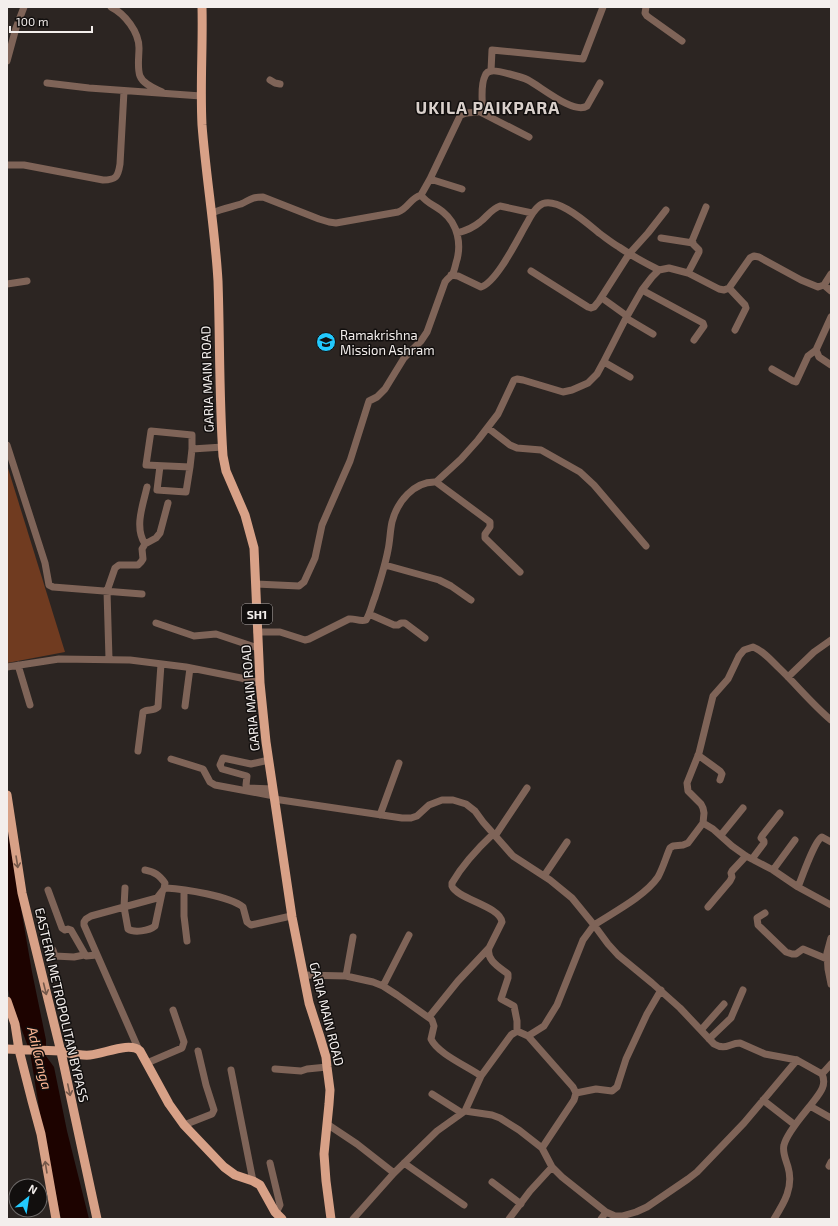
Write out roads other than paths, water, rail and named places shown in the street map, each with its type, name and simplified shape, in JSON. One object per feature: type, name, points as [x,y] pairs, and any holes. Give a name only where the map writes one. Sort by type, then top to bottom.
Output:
[{"type":"main road","name":"GARIA MAIN ROAD","points":[[202,7],[203,50],[201,96],[205,155],[218,280],[223,447],[226,471],[245,515],[254,548],[260,683],[269,760],[292,916],[303,975],[309,1003],[320,1037],[327,1067],[330,1090],[324,1154],[331,1219]]},
{"type":"main road","name":"EASTERN METROPOLITAN BYPASS","points":[[7,796],[22,893],[61,1052],[97,1219]]},
{"type":"main road","points":[[7,1001],[24,1050],[32,1101],[42,1134],[56,1219]]},
{"type":"main road","points":[[7,1047],[24,1050],[90,1055],[123,1048],[138,1048],[169,1104],[184,1125],[230,1172],[253,1181],[262,1189],[275,1212],[282,1219]]},
{"type":"street","points":[[7,60],[16,28],[24,7]]},
{"type":"street","points":[[111,7],[124,16],[137,36],[139,46],[140,76],[152,87],[166,94]]},
{"type":"street","points":[[491,71],[492,50],[583,59],[603,7]]},
{"type":"street","points":[[646,7],[645,13],[648,16],[682,41]]},
{"type":"street","points":[[480,112],[482,106],[483,79],[488,72],[491,71],[527,80],[556,98],[580,109],[587,106],[600,84]]},
{"type":"street","points":[[270,80],[280,84]]},
{"type":"street","points":[[47,82],[89,88],[201,96]]},
{"type":"street","points":[[7,165],[24,165],[103,180],[111,180],[116,177],[119,172],[120,164],[124,91]]},
{"type":"street","points":[[212,213],[241,204],[255,197],[263,197],[318,219],[336,223],[398,212],[403,210],[412,199],[421,195],[460,116],[467,113],[480,112],[529,137]]},
{"type":"street","points":[[430,179],[462,189]]},
{"type":"street","points":[[256,584],[299,586],[304,582],[314,558],[322,525],[344,478],[355,450],[360,427],[369,401],[377,397],[385,389],[404,358],[421,341],[427,332],[459,252],[455,227],[444,213],[421,195]]},
{"type":"street","points":[[451,275],[458,276],[481,287],[485,286],[502,265],[532,214],[539,205],[545,202],[566,208],[578,215],[629,254],[659,270]]},
{"type":"street","points":[[457,234],[475,226],[491,211],[500,206],[532,214]]},
{"type":"street","points":[[693,243],[693,239],[706,207]]},
{"type":"street","points":[[531,271],[588,308],[594,307],[602,298],[629,254],[666,210]]},
{"type":"street","points":[[661,238],[693,243],[698,248],[699,252],[688,273]]},
{"type":"street","points":[[436,482],[461,459],[488,428],[498,414],[514,380],[523,380],[565,392],[588,383],[597,374],[604,362],[626,317],[642,290],[659,270],[669,268],[688,273],[718,290],[729,288],[750,258],[756,256],[818,287],[824,285],[831,274]]},
{"type":"street","points":[[7,284],[27,281]]},
{"type":"street","points":[[824,285],[831,291]]},
{"type":"street","points":[[729,288],[746,308],[746,311],[735,330]]},
{"type":"street","points":[[642,290],[703,323],[703,327],[694,340]]},
{"type":"street","points":[[602,298],[626,317],[653,334]]},
{"type":"street","points":[[772,369],[796,382],[808,356],[816,350],[831,317]]},
{"type":"street","points":[[816,350],[819,357],[831,365]]},
{"type":"street","points":[[604,362],[630,377]]},
{"type":"street","points":[[488,428],[510,445],[517,448],[541,450],[580,472],[594,485],[646,546]]},
{"type":"street","points":[[160,466],[157,490],[185,493],[187,491],[190,467],[192,435],[151,432],[147,465],[190,467]]},
{"type":"street","points":[[7,445],[45,563],[49,585],[53,587],[142,594]]},
{"type":"street","points":[[192,449],[223,447]]},
{"type":"street","points":[[257,632],[280,632],[305,640],[351,618],[363,621],[366,620],[385,565],[393,522],[399,506],[413,489],[429,481],[436,482],[490,522],[490,527],[485,534],[485,538],[520,572]]},
{"type":"street","points":[[145,544],[142,538],[140,524],[147,487]]},
{"type":"street","points":[[108,659],[107,591],[115,568],[120,565],[138,565],[142,562],[142,549],[145,544],[156,538],[160,533],[168,503]]},
{"type":"street","points":[[385,565],[439,580],[451,586],[471,600]]},
{"type":"street","points":[[369,614],[394,625],[405,623],[425,638]]},
{"type":"street","points":[[156,623],[194,636],[216,634],[258,648]]},
{"type":"street","points":[[788,677],[814,652],[831,640]]},
{"type":"street","points":[[528,1036],[544,1026],[557,1005],[583,940],[594,924],[640,895],[652,884],[661,870],[670,848],[688,843],[703,823],[703,808],[688,791],[687,786],[707,724],[713,696],[728,679],[739,656],[744,650],[753,647],[757,648],[831,720]]},
{"type":"street","points":[[7,667],[60,659],[130,660],[190,668],[260,683]]},
{"type":"street","points":[[138,751],[143,712],[146,710],[154,710],[158,707],[161,664]]},
{"type":"street","points":[[18,665],[30,705]]},
{"type":"street","points":[[185,706],[190,668]]},
{"type":"street","points":[[698,755],[720,771],[722,774],[720,780]]},
{"type":"street","points":[[269,760],[251,764],[223,758],[220,765],[222,768],[247,776],[246,785],[248,788],[274,795]]},
{"type":"street","points":[[171,759],[202,769],[210,782],[215,785],[380,815],[411,818],[418,816],[429,805],[442,800],[453,800],[466,804],[475,811],[513,856],[557,885],[572,898],[618,955],[661,990],[687,1014],[714,1044],[725,1048],[735,1043],[740,1043],[765,1054],[797,1060],[822,1074],[825,1080],[824,1086],[796,1125],[783,1148],[790,1172],[790,1183],[788,1194],[774,1219]]},
{"type":"street","points":[[380,815],[399,763]]},
{"type":"street","points":[[517,1031],[514,1006],[501,999],[508,974],[488,956],[489,948],[502,922],[501,919],[481,904],[454,891],[452,883],[463,865],[480,846],[494,835],[527,788]]},
{"type":"street","points":[[721,835],[743,808]]},
{"type":"street","points":[[708,907],[730,881],[732,871],[749,858],[764,843],[761,838],[762,836],[780,813]]},
{"type":"street","points":[[703,823],[721,835],[732,846],[749,858],[773,870],[798,887],[831,905]]},
{"type":"street","points":[[798,887],[819,838],[822,837],[831,842]]},
{"type":"street","points":[[773,870],[796,840]]},
{"type":"street","points":[[544,876],[567,842]]},
{"type":"street","points":[[125,888],[124,907],[128,929],[130,931],[152,928],[155,926],[165,883],[154,872],[145,870]]},
{"type":"street","points":[[138,1048],[84,926],[86,919],[91,916],[157,898],[163,890],[173,889],[214,896],[240,905],[244,909],[247,922],[251,925],[292,916]]},
{"type":"street","points":[[48,890],[62,928],[65,930],[71,930],[84,955]]},
{"type":"street","points":[[184,891],[184,916],[187,941]]},
{"type":"street","points":[[765,913],[757,918],[758,925],[786,952],[796,954],[803,949],[827,959]]},
{"type":"street","points":[[383,986],[409,935]]},
{"type":"street","points":[[346,976],[353,937]]},
{"type":"street","points":[[831,938],[827,953],[831,984]]},
{"type":"street","points":[[429,1017],[481,955],[489,948]]},
{"type":"street","points":[[54,950],[55,956],[74,957],[97,955]]},
{"type":"street","points":[[303,975],[346,976],[383,986],[429,1017],[434,1022],[431,1039],[432,1042],[451,1058],[481,1076]]},
{"type":"street","points":[[576,1093],[596,1089],[615,1090],[626,1059],[647,1014],[661,990]]},
{"type":"street","points":[[709,1039],[731,1018],[743,990]]},
{"type":"street","points":[[701,1030],[724,1004]]},
{"type":"street","points":[[147,1063],[182,1048],[184,1045],[173,1010]]},
{"type":"street","points":[[517,1031],[528,1036],[573,1087],[576,1093],[574,1100],[542,1148]]},
{"type":"street","points":[[353,1219],[394,1173],[437,1131],[464,1112],[481,1076],[511,1035],[517,1031]]},
{"type":"street","points":[[184,1125],[212,1114],[214,1110],[206,1085],[198,1050]]},
{"type":"street","points":[[432,1094],[464,1112],[492,1115],[500,1118],[519,1130],[542,1148],[552,1167],[562,1177],[606,1212],[615,1216],[622,1216],[647,1207],[697,1172],[744,1123],[797,1060]]},
{"type":"street","points":[[822,1074],[831,1064]]},
{"type":"street","points":[[275,1069],[301,1071],[306,1069],[327,1067]]},
{"type":"street","points":[[232,1070],[253,1181]]},
{"type":"street","points":[[763,1100],[796,1125]]},
{"type":"street","points":[[810,1106],[831,1118]]},
{"type":"street","points":[[327,1124],[357,1144],[394,1173]]},
{"type":"street","points":[[270,1163],[280,1205],[275,1212]]},
{"type":"street","points":[[404,1163],[464,1205]]},
{"type":"street","points":[[509,1219],[530,1191],[552,1167]]},
{"type":"street","points":[[492,1182],[521,1204]]},
{"type":"street","points":[[601,1219],[606,1212]]},
{"type":"water","name":"Adi Ganga","points":[[7,828],[32,972],[46,1040],[46,1056],[54,1067],[67,1131],[89,1219],[61,1219],[42,1126],[30,1052],[10,998],[7,985]]},
{"type":"place","name":"Ramakrishna Mission Ashram","points":[[326,342]]},
{"type":"district","name":"UKILA PAIKPARA","points":[[488,107]]}]
